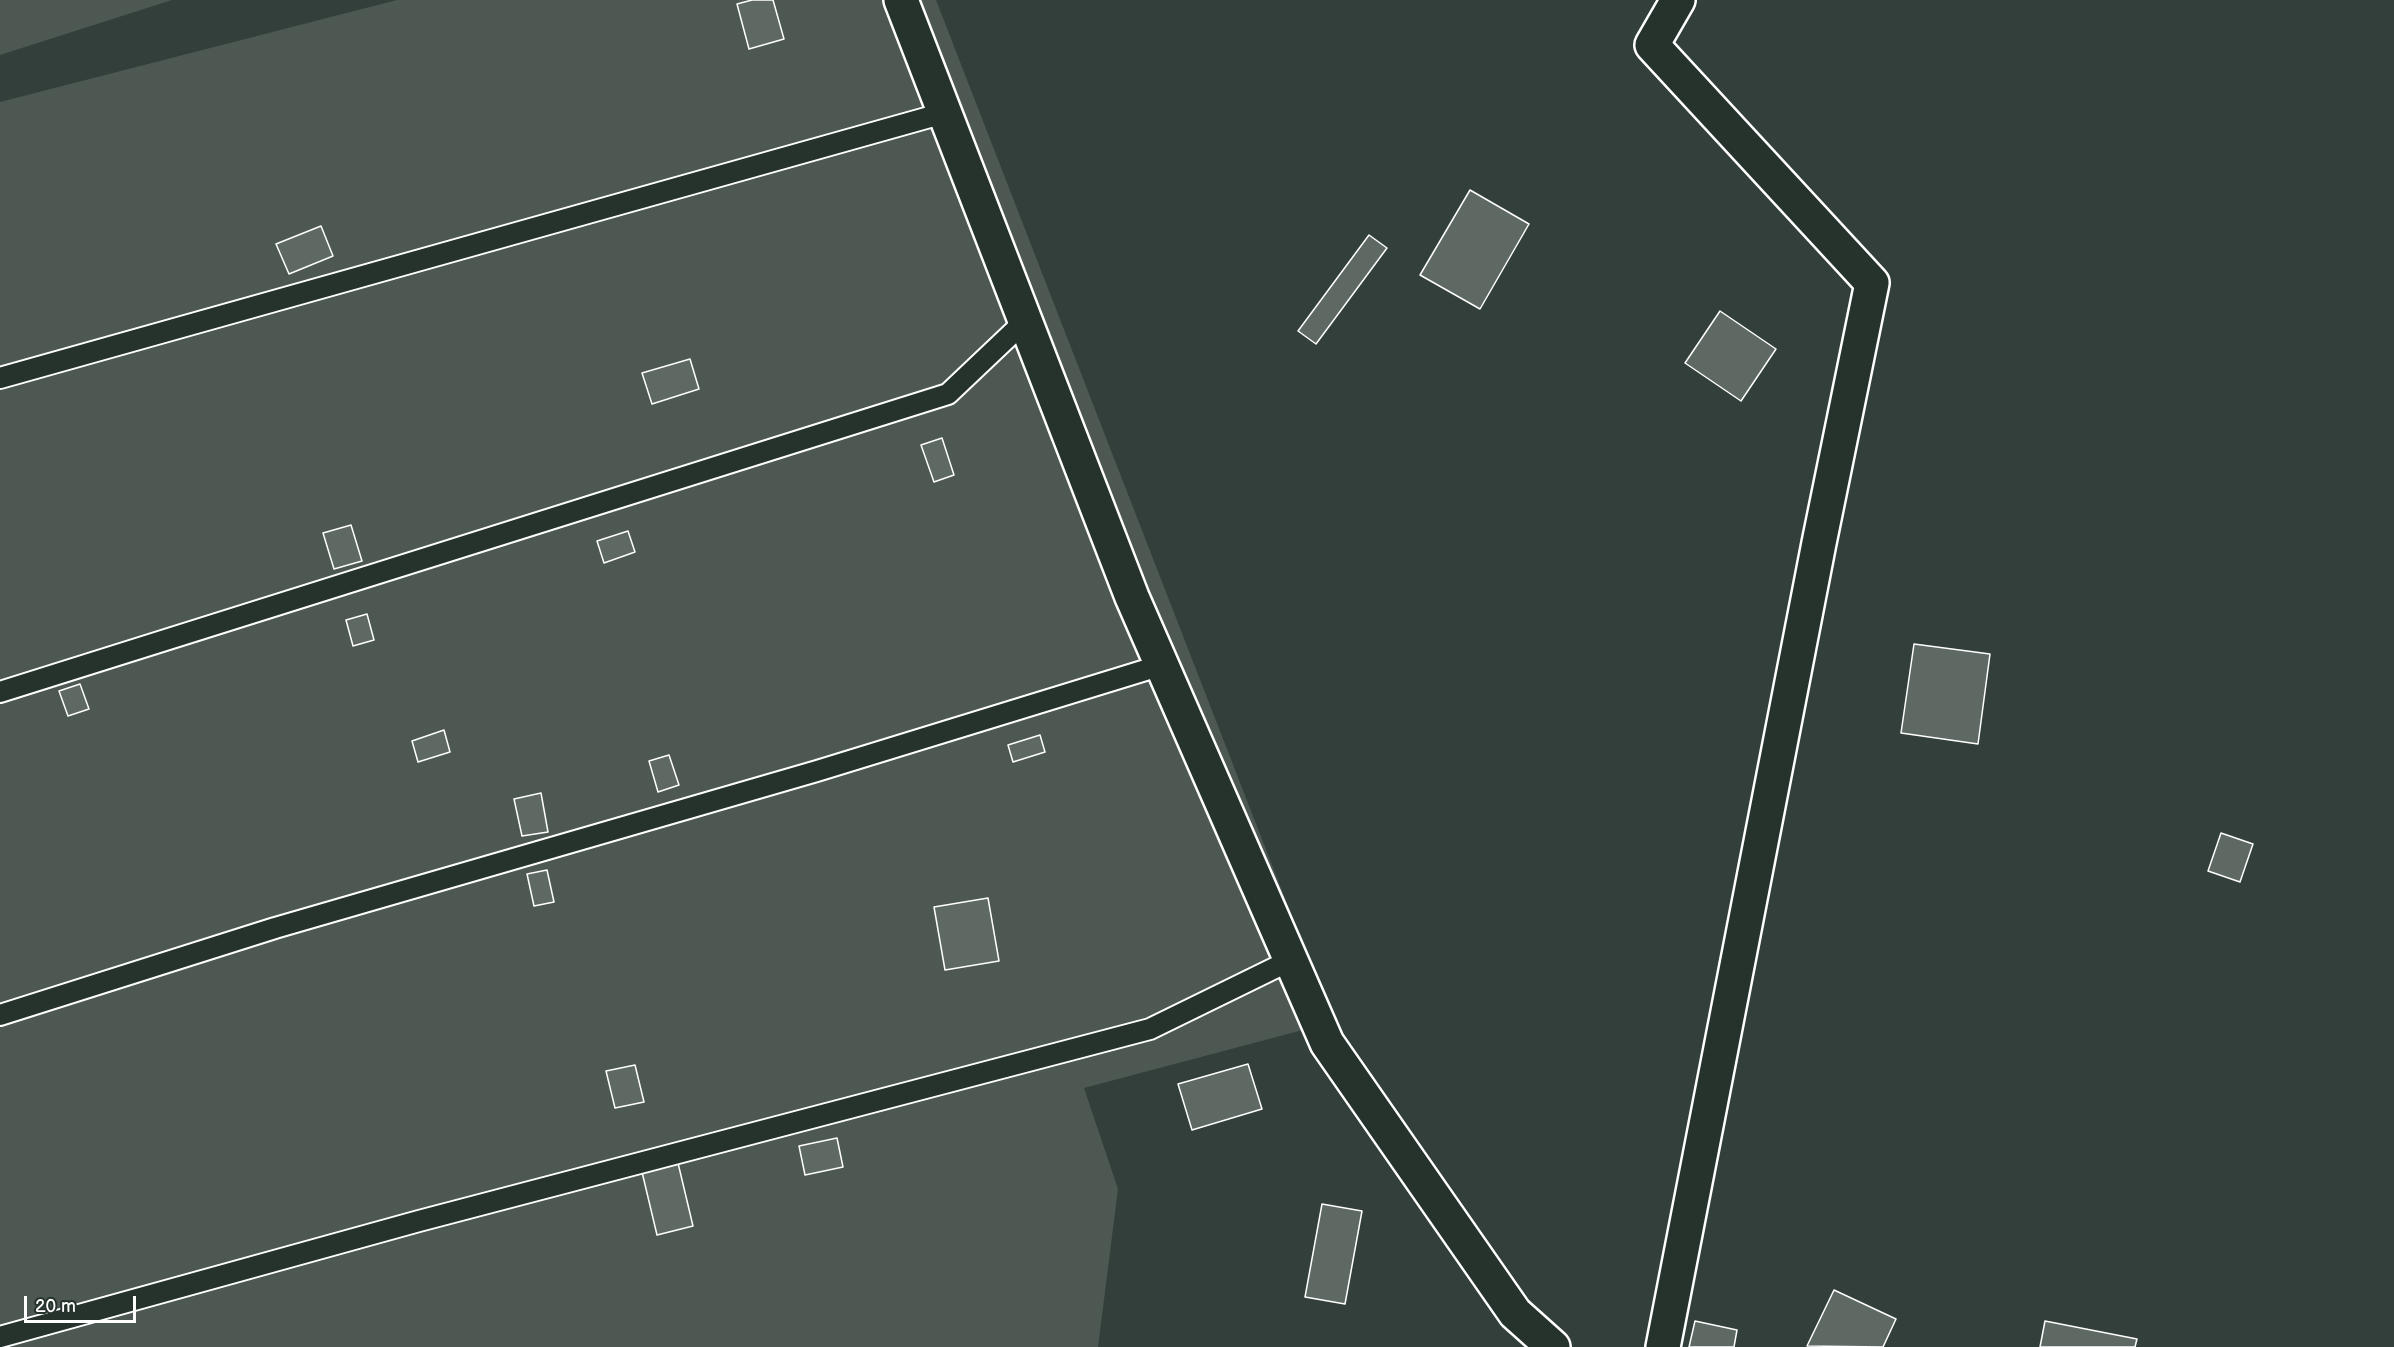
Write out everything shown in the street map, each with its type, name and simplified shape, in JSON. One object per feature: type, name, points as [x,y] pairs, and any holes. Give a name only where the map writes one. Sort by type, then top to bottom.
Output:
[{"type":"street","points":[[901,0],[1132,597],[1327,1043],[1515,1313],[1553,1347]]},
{"type":"street","points":[[1663,1347],[1819,543],[1872,283],[1652,45],[1678,0]]},
{"type":"lane","points":[[0,378],[944,113]]},
{"type":"lane","points":[[0,692],[948,394],[1025,321]]},
{"type":"lane","points":[[0,1015],[275,928],[806,774],[1162,665]]},
{"type":"lane","points":[[0,1337],[419,1221],[1150,1029],[1291,960]]},
{"type":"shaded area","points":[[0,0],[172,0],[0,55]]},
{"type":"shaded area","points":[[397,0],[936,0],[1333,1022],[1084,1088],[1118,1189],[1098,1347],[0,1347],[0,102]]},
{"type":"building","points":[[752,0],[773,0],[784,39],[749,49],[737,4]]},
{"type":"building","points":[[1470,190],[1529,224],[1480,309],[1420,275]]},
{"type":"building","points":[[321,226],[333,256],[289,274],[276,244]]},
{"type":"building","points":[[1369,235],[1387,248],[1316,344],[1298,331]]},
{"type":"building","points":[[1720,311],[1776,349],[1741,401],[1685,363]]},
{"type":"building","points":[[690,359],[699,389],[652,404],[642,373]]},
{"type":"building","points":[[942,438],[954,475],[934,482],[921,445]]},
{"type":"building","points":[[351,525],[362,561],[334,569],[323,533]]},
{"type":"building","points":[[628,531],[635,552],[604,563],[597,541]]},
{"type":"building","points":[[367,614],[374,640],[353,646],[346,620]]},
{"type":"building","points":[[1914,644],[1990,654],[1978,744],[1901,733]]},
{"type":"building","points":[[80,684],[89,709],[68,716],[59,691]]},
{"type":"building","points":[[444,730],[450,752],[418,762],[412,741]]},
{"type":"building","points":[[1040,735],[1045,752],[1013,762],[1008,745]]},
{"type":"building","points":[[669,755],[679,785],[658,792],[649,761]]},
{"type":"building","points":[[541,793],[548,832],[522,836],[514,799]]},
{"type":"building","points":[[2221,833],[2253,844],[2240,882],[2208,871]]},
{"type":"building","points":[[547,870],[554,902],[534,906],[527,874]]},
{"type":"building","points":[[988,898],[999,961],[945,970],[934,907]]},
{"type":"building","points":[[1248,1064],[1262,1109],[1192,1130],[1178,1084]]},
{"type":"building","points":[[635,1065],[644,1102],[615,1108],[606,1071]]},
{"type":"building","points":[[837,1138],[843,1167],[805,1175],[799,1146]]},
{"type":"building","points":[[678,1163],[693,1226],[657,1235],[642,1172]]},
{"type":"building","points":[[1322,1204],[1362,1211],[1345,1304],[1305,1297]]},
{"type":"building","points":[[1834,1290],[1896,1319],[1883,1347],[1807,1346]]},
{"type":"building","points":[[1695,1321],[1737,1330],[1734,1347],[1689,1347]]},
{"type":"building","points":[[2045,1321],[2137,1339],[2135,1347],[2040,1347]]}]
